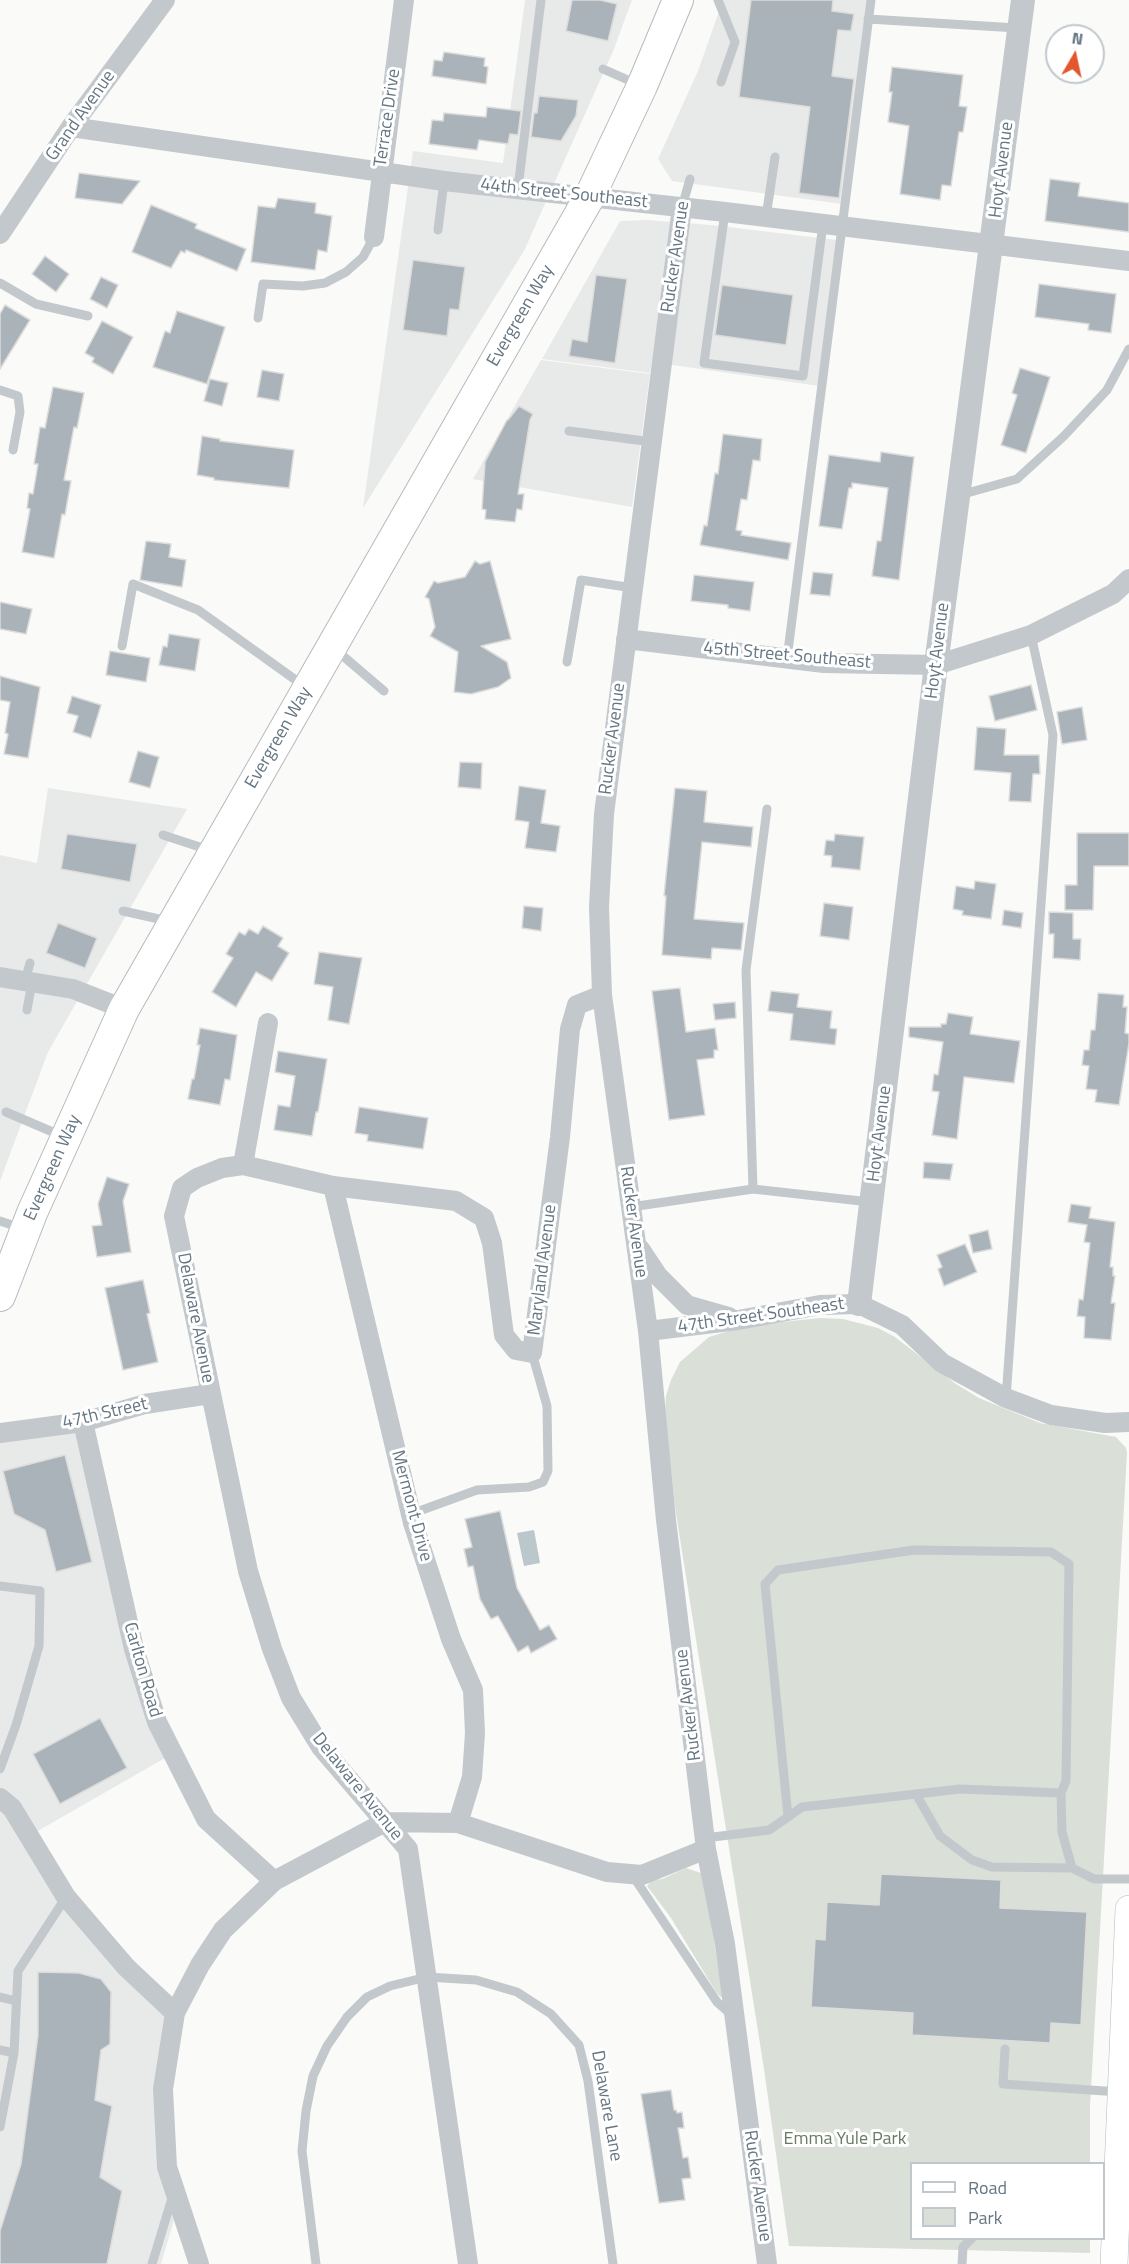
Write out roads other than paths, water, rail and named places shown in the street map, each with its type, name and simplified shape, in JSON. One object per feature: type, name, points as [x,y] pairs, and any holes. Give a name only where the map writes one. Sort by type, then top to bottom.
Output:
[{"type":"main road","points":[[590,196],[642,86],[678,0]]},
{"type":"main road","name":"Evergreen Way","points":[[0,1296],[13,1226],[66,1138],[124,1009],[590,196]]},
{"type":"main road","points":[[1114,2264],[1109,2237],[1121,2092],[1129,1909]]},
{"type":"street","name":"Grand Avenue","points":[[0,234],[71,127],[165,0]]},
{"type":"street","name":"Terrace Drive","points":[[374,237],[404,0]]},
{"type":"street","name":"Hoyt Avenue","points":[[859,1304],[936,665],[1023,0]]},
{"type":"street","name":"44th Street Southeast","points":[[71,127],[444,180],[1129,261]]},
{"type":"street","name":"Rucker Avenue","points":[[682,207],[604,814],[599,907],[602,995],[648,1331],[666,1520],[705,1844],[725,1944],[767,2264]]},
{"type":"street","name":"45th Street Southeast","points":[[626,639],[824,663],[936,665],[1031,635],[1121,596],[1129,579]]},
{"type":"street","points":[[0,977],[29,976],[73,989],[124,1009]]},
{"type":"street","name":"Maryland Avenue","points":[[174,1216],[182,1188],[197,1178],[222,1167],[243,1165],[333,1186],[456,1201],[484,1218],[492,1243],[504,1335],[516,1350],[532,1353],[560,1137],[570,1029],[577,1005],[602,995]]},
{"type":"street","points":[[243,1165],[268,1023]]},
{"type":"street","name":"Mermont Drive","points":[[333,1186],[411,1514],[451,1639],[473,1690],[475,1733],[472,1777],[458,1823]]},
{"type":"street","name":"Delaware Avenue","points":[[174,1216],[248,1571],[272,1649],[287,1688],[321,1747],[408,1849],[468,2264]]},
{"type":"street","points":[[636,1243],[658,1276],[687,1305],[738,1320]]},
{"type":"street","name":"47th Street Southeast","points":[[648,1331],[738,1320],[820,1305],[859,1304],[902,1325],[942,1363],[1006,1398],[1051,1415],[1105,1423],[1129,1422]]},
{"type":"street","name":"47th Street","points":[[0,1433],[83,1422],[145,1404],[210,1394]]},
{"type":"street","name":"Carlton Road","points":[[83,1422],[134,1649],[157,1722],[206,1819],[274,1881]]},
{"type":"street","points":[[0,1798],[12,1808],[66,1897],[126,1967],[175,2013]]},
{"type":"street","points":[[199,2264],[167,2167],[163,2089],[175,2013],[200,1965],[223,1930],[274,1881],[385,1822],[458,1823],[607,1872],[642,1875],[705,1844]]},
{"type":"lane","points":[[518,188],[541,0]]},
{"type":"lane","points":[[718,0],[735,42],[721,82]]},
{"type":"lane","points":[[725,212],[704,363],[803,376],[833,225],[871,0]]},
{"type":"lane","points":[[868,19],[1020,28]]},
{"type":"lane","points":[[603,69],[642,86]]},
{"type":"lane","points":[[766,217],[775,157]]},
{"type":"lane","name":"Rucker Avenue","points":[[682,207],[690,179]]},
{"type":"lane","points":[[438,230],[444,180]]},
{"type":"lane","points":[[787,659],[833,225]]},
{"type":"lane","points":[[258,318],[263,284],[303,286],[325,283],[346,272],[363,256],[374,237]]},
{"type":"lane","points":[[0,283],[36,304],[88,316]]},
{"type":"lane","points":[[959,495],[1017,479],[1064,436],[1107,390],[1129,349]]},
{"type":"lane","points":[[0,390],[18,396],[20,412],[13,450]]},
{"type":"lane","points":[[569,431],[651,442]]},
{"type":"lane","points":[[567,662],[581,580],[633,588]]},
{"type":"lane","points":[[122,646],[133,584],[198,610],[308,689]]},
{"type":"lane","points":[[1006,1398],[1053,735],[1031,635]]},
{"type":"lane","points":[[332,646],[384,691]]},
{"type":"lane","points":[[753,1189],[746,970],[767,809]]},
{"type":"lane","points":[[163,835],[214,852]]},
{"type":"lane","points":[[123,911],[173,922]]},
{"type":"lane","points":[[27,1010],[29,976]]},
{"type":"lane","points":[[6,1112],[66,1138]]},
{"type":"lane","points":[[631,1207],[753,1189],[872,1202]]},
{"type":"lane","points":[[411,1514],[477,1490],[529,1487],[543,1482],[548,1471],[547,1406],[532,1353]]},
{"type":"lane","points":[[788,1817],[765,1584],[778,1570],[914,1550],[1051,1552],[1069,1564],[1066,1781],[1061,1793],[1062,1832],[1072,1868]]},
{"type":"lane","points":[[0,1586],[40,1591],[39,1646],[16,1725],[0,1769]]},
{"type":"lane","points":[[705,1844],[769,1830],[802,1808],[960,1788],[1061,1793]]},
{"type":"lane","points":[[916,1794],[940,1836],[972,1860],[992,1867],[1072,1868],[1094,1879],[1129,1879]]},
{"type":"lane","points":[[632,1874],[717,2002],[734,2017]]},
{"type":"lane","points":[[0,2127],[14,2053],[18,1971],[66,1897]]},
{"type":"lane","name":"Delaware Lane","points":[[316,2264],[302,2151],[306,2111],[314,2076],[327,2046],[347,2017],[368,1997],[390,1986],[427,1977],[476,1980],[516,1992],[551,2014],[579,2045],[588,2081],[613,2264]]},
{"type":"lane","points":[[0,1997],[16,2001]]},
{"type":"lane","points":[[1005,2049],[1003,2084],[1121,2092]]},
{"type":"lane","points":[[0,2050],[14,2053]]},
{"type":"lane","points":[[152,2264],[175,2190]]},
{"type":"lane","points":[[962,2264],[963,2247],[970,2240]]},
{"type":"park label","name":"Emma Yule Park","points":[[845,2140]]}]
